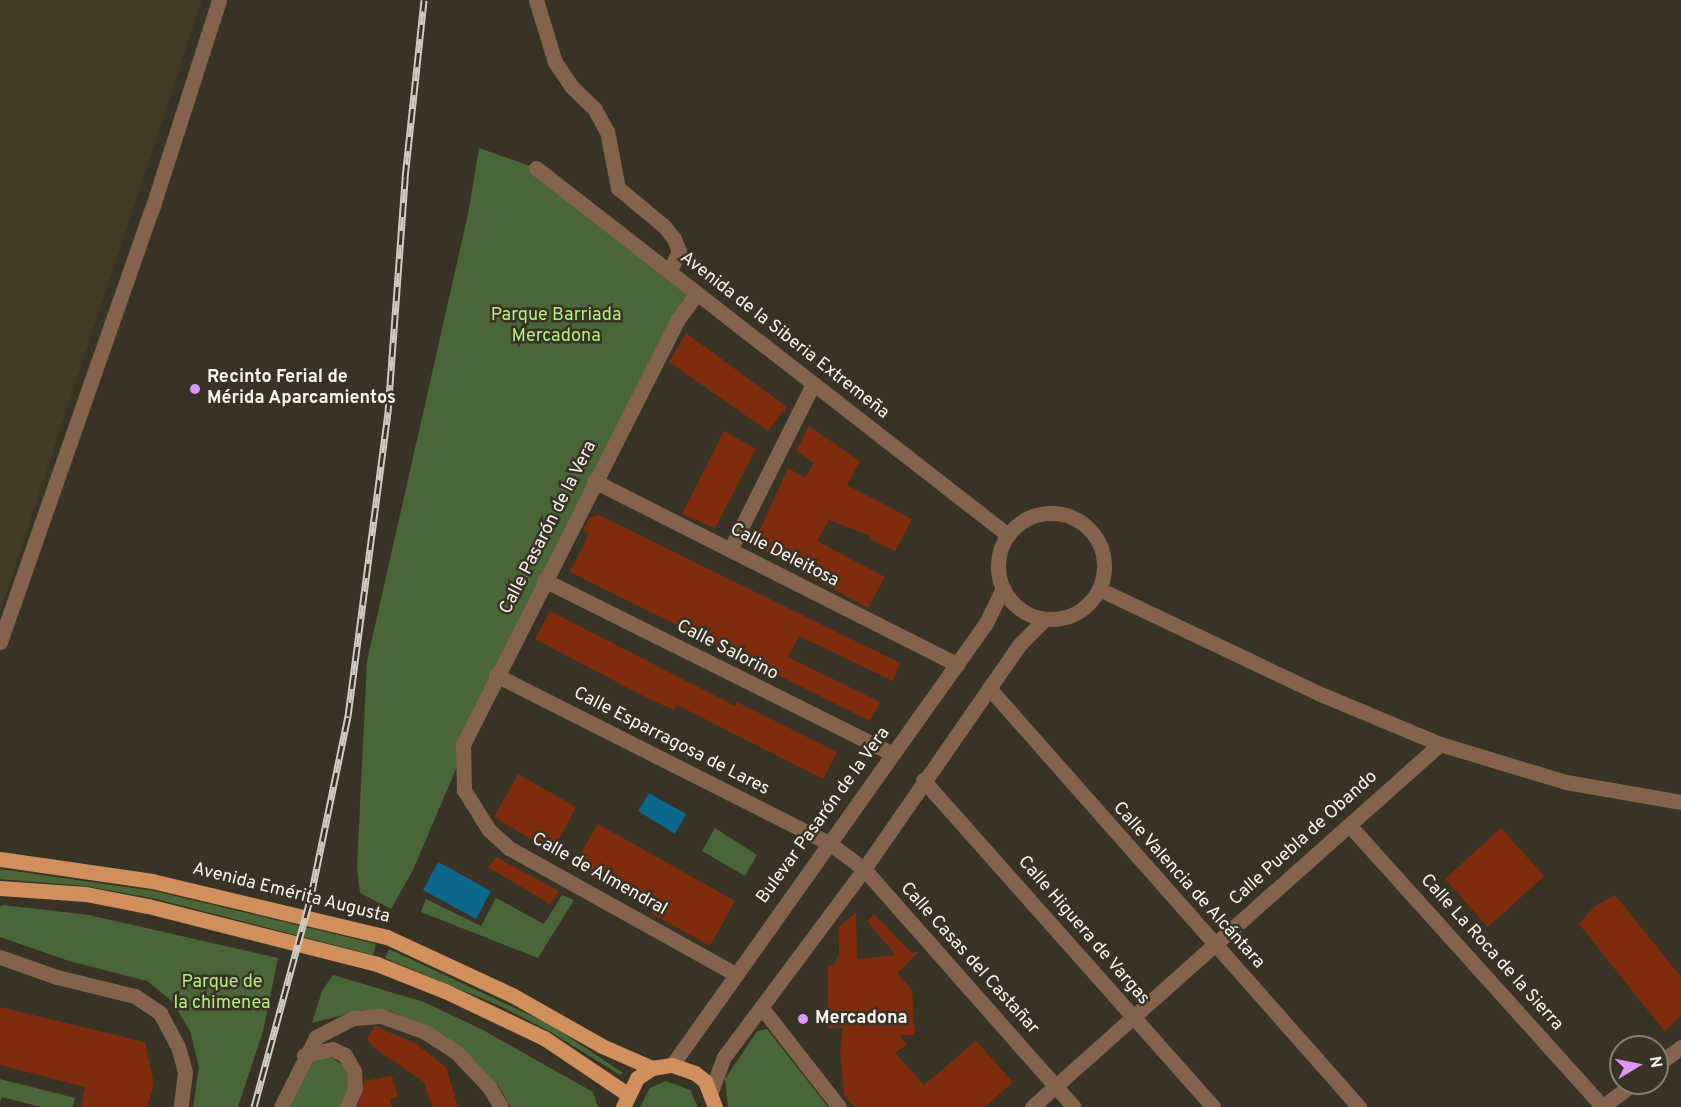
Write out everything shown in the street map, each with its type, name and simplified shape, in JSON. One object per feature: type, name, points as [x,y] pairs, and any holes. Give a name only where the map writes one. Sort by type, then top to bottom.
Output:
[{"type":"main road","name":"Avenida Emérita Augusta","points":[[0,859],[152,881],[387,937],[512,995],[602,1046],[652,1068]]},
{"type":"main road","points":[[0,888],[86,894],[148,906],[376,964],[445,991],[544,1038],[625,1100],[637,1078],[652,1068],[672,1065],[695,1073],[713,1100]]},
{"type":"street","points":[[0,642],[152,209],[219,0]]},
{"type":"street","points":[[536,0],[555,62],[572,87],[594,108],[607,131],[618,188],[664,226],[674,239],[679,251],[669,272]]},
{"type":"street","name":"Avenida de la Siberia Extremeña","points":[[536,168],[1008,535]]},
{"type":"street","name":"Calle Pasarón de la Vera","points":[[464,790],[463,744],[594,481],[678,320],[697,293]]},
{"type":"street","points":[[730,550],[813,384]]},
{"type":"street","name":"Calle Deleitosa","points":[[594,481],[957,664]]},
{"type":"street","points":[[1056,513],[1074,518],[1095,536],[1102,553],[1104,572],[1099,589],[1081,610],[1064,618],[1046,619],[1028,614],[1013,603],[1002,588],[998,570],[1000,552],[1008,535],[1021,522],[1038,514],[1056,513]]},
{"type":"street","name":"Calle Salorino","points":[[544,580],[893,754]]},
{"type":"street","name":"Bulevar Pasarón de la Vera","points":[[672,1065],[734,973],[986,623],[1002,588]]},
{"type":"street","points":[[1099,589],[1318,693],[1440,744],[1566,782],[1681,802]]},
{"type":"street","points":[[713,1100],[724,1057],[864,869],[923,780],[1020,644],[1046,619]]},
{"type":"street","name":"Calle Esparragosa de Lares","points":[[496,675],[829,843]]},
{"type":"street","name":"Calle Valencia de Alcántara","points":[[989,688],[1359,1107]]},
{"type":"street","name":"Calle Puebla de Obando","points":[[1032,1107],[1440,744]]},
{"type":"street","name":"Calle Higuera de Vargas","points":[[923,780],[1214,1107]]},
{"type":"street","name":"Calle de Almendral","points":[[464,790],[489,830],[508,848],[734,973]]},
{"type":"street","name":"Calle La Roca de la Sierra","points":[[1350,825],[1603,1107]]},
{"type":"street","name":"Calle Casas del Castañar","points":[[829,843],[864,869],[1074,1107]]},
{"type":"street","points":[[0,957],[57,977],[135,996],[160,1013],[178,1047],[185,1072],[181,1107]]},
{"type":"street","points":[[762,1008],[840,1107]]},
{"type":"street","points":[[281,1107],[304,1055],[316,1037],[353,1018],[381,1016],[405,1022],[457,1053],[489,1087],[501,1107]]},
{"type":"street","points":[[304,1055],[333,1049],[345,1055],[354,1071],[355,1088],[347,1107]]},
{"type":"street","points":[[1603,1107],[1618,1095]]},
{"type":"shaded area","points":[[0,0],[202,0],[0,612]]},
{"type":"green space","name":"Parque Barriada Mercadona","points":[[479,148],[536,168],[697,293],[496,675],[413,870],[391,909],[360,893],[357,867],[367,661],[468,214]]},
{"type":"green space","points":[[715,828],[757,855],[745,876],[702,851]]},
{"type":"green space","points":[[0,869],[154,891],[376,944],[373,955],[152,898],[85,886],[0,879]]},
{"type":"green space","points":[[562,895],[574,900],[538,958],[421,912],[426,899],[481,926],[496,898],[544,924]]},
{"type":"green space","name":"Parque de la chimenea","points":[[0,906],[89,915],[278,958],[263,1031],[238,1107],[193,1107],[199,1067],[190,1031],[172,1001],[147,981],[69,961],[0,937]]},
{"type":"green space","points":[[389,949],[551,1025],[623,1073],[620,1075],[549,1031],[500,1006],[385,958]]},
{"type":"green space","points":[[333,975],[424,1002],[481,1029],[593,1092],[598,1107],[511,1107],[498,1086],[460,1048],[426,1026],[390,1011],[363,1010],[312,1023],[322,991]]},
{"type":"green space","points":[[767,1029],[828,1107],[728,1107],[725,1079],[757,1031]]},
{"type":"green space","points":[[317,1057],[332,1058],[348,1068],[350,1089],[341,1107],[288,1107],[304,1067]]},
{"type":"green space","points":[[0,1079],[75,1098],[73,1107],[41,1107],[2,1097],[0,1102]]},
{"type":"green space","points":[[666,1081],[690,1090],[698,1107],[640,1107],[650,1088]]},
{"type":"water","points":[[649,793],[686,814],[675,834],[638,811]]},
{"type":"water","points":[[438,862],[491,891],[476,919],[423,890]]},
{"type":"building","points":[[686,333],[787,407],[768,431],[669,362]]},
{"type":"building","points":[[809,426],[860,461],[847,485],[912,519],[895,551],[869,539],[871,536],[829,520],[817,541],[885,577],[868,608],[753,545],[788,468],[805,478],[814,463],[796,451]]},
{"type":"building","points":[[724,431],[756,449],[715,528],[682,514]]},
{"type":"building","points":[[599,515],[900,663],[893,681],[799,636],[788,657],[880,702],[870,721],[570,572],[589,534],[583,531],[590,517]]},
{"type":"building","points":[[550,611],[735,706],[737,702],[837,752],[823,779],[677,705],[674,710],[647,698],[535,639]]},
{"type":"building","points":[[518,774],[576,807],[552,852],[494,817]]},
{"type":"building","points":[[598,824],[735,901],[710,946],[652,914],[655,908],[572,868]]},
{"type":"building","points":[[1501,828],[1544,876],[1488,927],[1445,879]]},
{"type":"building","points":[[496,857],[559,891],[550,904],[488,867]]},
{"type":"building","points":[[1615,895],[1681,977],[1681,1015],[1665,1032],[1579,924],[1594,907]]},
{"type":"building","points":[[856,913],[857,959],[896,955],[867,921],[874,914],[912,953],[919,952],[897,973],[912,990],[915,1035],[899,1035],[907,1045],[895,1053],[924,1085],[976,1041],[1013,1082],[985,1107],[854,1107],[844,1095],[840,1053],[843,1028],[828,1028],[828,965],[834,965],[839,953],[838,927]]},
{"type":"building","points":[[0,1007],[145,1042],[154,1084],[147,1107],[81,1107],[85,1087],[0,1065]]},
{"type":"building","points":[[375,1026],[415,1043],[446,1067],[458,1107],[432,1107],[424,1082],[373,1047],[367,1038]]},
{"type":"building","points":[[392,1076],[398,1097],[390,1099],[392,1107],[358,1107],[364,1081]]},
{"type":"railway","points":[[254,1107],[311,896],[348,716],[388,412],[405,178],[424,0]]},
{"type":"place","name":"Recinto Ferial de Mérida Aparcamientos","points":[[195,389]]},
{"type":"place","name":"Mercadona","points":[[803,1019]]}]
